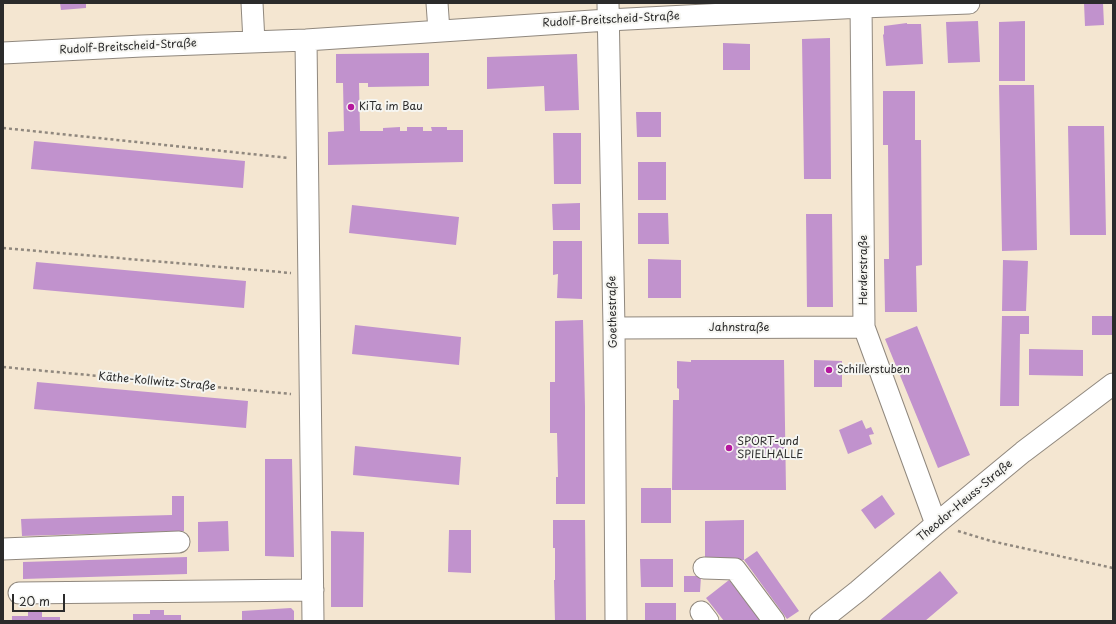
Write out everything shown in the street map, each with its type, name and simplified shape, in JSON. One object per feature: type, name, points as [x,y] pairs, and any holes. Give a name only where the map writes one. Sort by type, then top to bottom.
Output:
[{"type":"street","points":[[252,3],[254,42]]},
{"type":"street","points":[[437,3],[439,31]]},
{"type":"street","name":"Rudolf-Breitscheid-Straße","points":[[3,48],[142,46],[306,40],[439,31],[608,12],[969,3]]},
{"type":"street","name":"Herderstraße","points":[[861,5],[864,327],[936,524]]},
{"type":"street","name":"Goethestraße","points":[[608,12],[614,328],[616,621]]},
{"type":"street","points":[[306,40],[313,621]]},
{"type":"street","name":"Jahnstraße","points":[[614,328],[864,327]]},
{"type":"street","name":"Theodor-Heuss-Straße","points":[[820,621],[858,591],[1023,452],[1113,384]]},
{"type":"street","points":[[3,549],[179,542]]},
{"type":"street","points":[[704,568],[735,569],[774,621]]},
{"type":"street","points":[[19,593],[313,590]]},
{"type":"path","points":[[3,128],[308,160]]},
{"type":"path","points":[[3,248],[309,274]]},
{"type":"path","name":"Käthe-Kollwitz-Straße","points":[[3,367],[311,396]]},
{"type":"path","points":[[936,524],[991,541],[1113,568]]},
{"type":"building","points":[[60,3],[86,3],[86,8],[61,10]]},
{"type":"building","points":[[1084,3],[1103,3],[1104,25],[1085,26]]},
{"type":"building","points":[[978,21],[980,62],[948,63],[946,22]]},
{"type":"building","points":[[1025,21],[1025,81],[999,81],[999,22]]},
{"type":"building","points":[[907,23],[921,24],[923,64],[886,66],[883,35],[884,26]]},
{"type":"building","points":[[830,38],[831,179],[804,179],[802,39]]},
{"type":"building","points":[[723,43],[750,44],[750,70],[723,70]]},
{"type":"building","name":"KiTa im Bau","points":[[429,53],[429,86],[368,87],[368,83],[359,83],[360,131],[383,131],[383,128],[400,127],[400,131],[407,131],[407,127],[423,127],[423,131],[432,131],[431,127],[447,127],[447,130],[463,130],[463,162],[328,165],[328,132],[344,131],[343,83],[336,83],[336,54]]},
{"type":"building","points":[[577,54],[579,110],[545,111],[544,86],[487,89],[487,57]]},
{"type":"building","points":[[999,85],[1034,85],[1037,250],[1002,251]]},
{"type":"building","points":[[883,91],[915,91],[915,140],[921,140],[922,265],[916,266],[917,312],[885,312],[884,259],[889,259],[888,145],[883,145]]},
{"type":"building","points":[[636,112],[661,112],[661,137],[637,137]]},
{"type":"building","points":[[1068,126],[1104,126],[1106,235],[1070,235]]},
{"type":"building","points":[[553,133],[581,133],[581,184],[554,184]]},
{"type":"building","points":[[34,141],[245,161],[243,188],[31,169]]},
{"type":"building","points":[[638,162],[666,162],[666,200],[638,200]]},
{"type":"building","points":[[580,203],[580,230],[553,230],[552,204]]},
{"type":"building","points":[[352,205],[459,217],[456,245],[349,233]]},
{"type":"building","points":[[638,213],[668,213],[669,244],[638,244]]},
{"type":"building","points":[[806,214],[832,214],[833,307],[807,307]]},
{"type":"building","points":[[553,241],[582,241],[582,299],[557,298],[558,274],[553,275]]},
{"type":"building","points":[[648,259],[681,260],[681,298],[648,298]]},
{"type":"building","points":[[1003,260],[1028,261],[1026,311],[1002,311]]},
{"type":"building","points":[[36,262],[246,281],[244,308],[33,289]]},
{"type":"building","points":[[1002,316],[1029,316],[1029,334],[1020,334],[1019,406],[1000,406]]},
{"type":"building","points":[[1092,316],[1113,316],[1113,335],[1092,335]]},
{"type":"building","points":[[583,320],[585,504],[556,504],[556,477],[558,477],[557,433],[550,433],[550,382],[555,382],[555,321]]},
{"type":"building","points":[[355,325],[461,337],[459,365],[352,354]]},
{"type":"building","points":[[917,326],[970,455],[938,468],[885,339]]},
{"type":"building","points":[[1029,349],[1083,350],[1083,376],[1029,375]]},
{"type":"building","name":"SPORT-und SPIELHALLE","points":[[691,360],[784,360],[786,490],[672,490],[673,400],[679,400],[679,389],[677,388],[677,361],[691,362]]},
{"type":"building","points":[[814,360],[842,361],[842,387],[814,387]]},
{"type":"building","points":[[37,382],[248,401],[246,428],[34,409]]},
{"type":"building","points":[[862,420],[866,429],[871,427],[874,434],[869,435],[872,444],[848,454],[839,430]]},
{"type":"building","points":[[355,446],[461,457],[459,485],[353,475]]},
{"type":"building","points":[[265,459],[292,459],[294,557],[265,556]]},
{"type":"building","points":[[641,488],[671,488],[671,523],[641,523]]},
{"type":"building","points":[[882,495],[895,514],[875,529],[861,510]]},
{"type":"building","points":[[172,496],[184,496],[184,531],[22,536],[21,519],[172,515]]},
{"type":"building","points":[[553,520],[585,520],[586,621],[555,621],[555,548],[553,548]]},
{"type":"building","points":[[744,520],[744,560],[705,561],[705,521]]},
{"type":"building","points":[[228,521],[229,551],[198,552],[198,522]]},
{"type":"building","points":[[449,530],[471,530],[471,573],[448,572]]},
{"type":"building","points":[[331,531],[364,532],[363,607],[331,607]]},
{"type":"building","points":[[757,551],[799,611],[787,619],[744,560]]},
{"type":"building","points":[[187,557],[187,574],[23,579],[23,562]]},
{"type":"building","points":[[640,559],[673,559],[673,587],[641,587]]},
{"type":"building","points":[[940,571],[958,593],[925,621],[879,621]]},
{"type":"building","points":[[684,576],[701,576],[700,592],[684,592]]},
{"type":"building","points":[[729,580],[761,621],[724,621],[706,598]]},
{"type":"building","points":[[645,603],[676,603],[676,621],[645,621]]},
{"type":"building","points":[[291,608],[294,611],[294,621],[242,621],[242,611]]},
{"type":"building","points":[[150,610],[164,610],[164,615],[181,615],[181,621],[133,621],[133,614],[150,614]]},
{"type":"building","points":[[28,612],[42,612],[42,617],[60,617],[60,621],[12,621],[12,616],[28,616]]},
{"type":"place","name":"KiTa im Bau","points":[[351,107]]},
{"type":"place","name":"Schillerstuben","points":[[829,370]]},
{"type":"place","name":"SPORT-und SPIELHALLE","points":[[729,448]]}]
